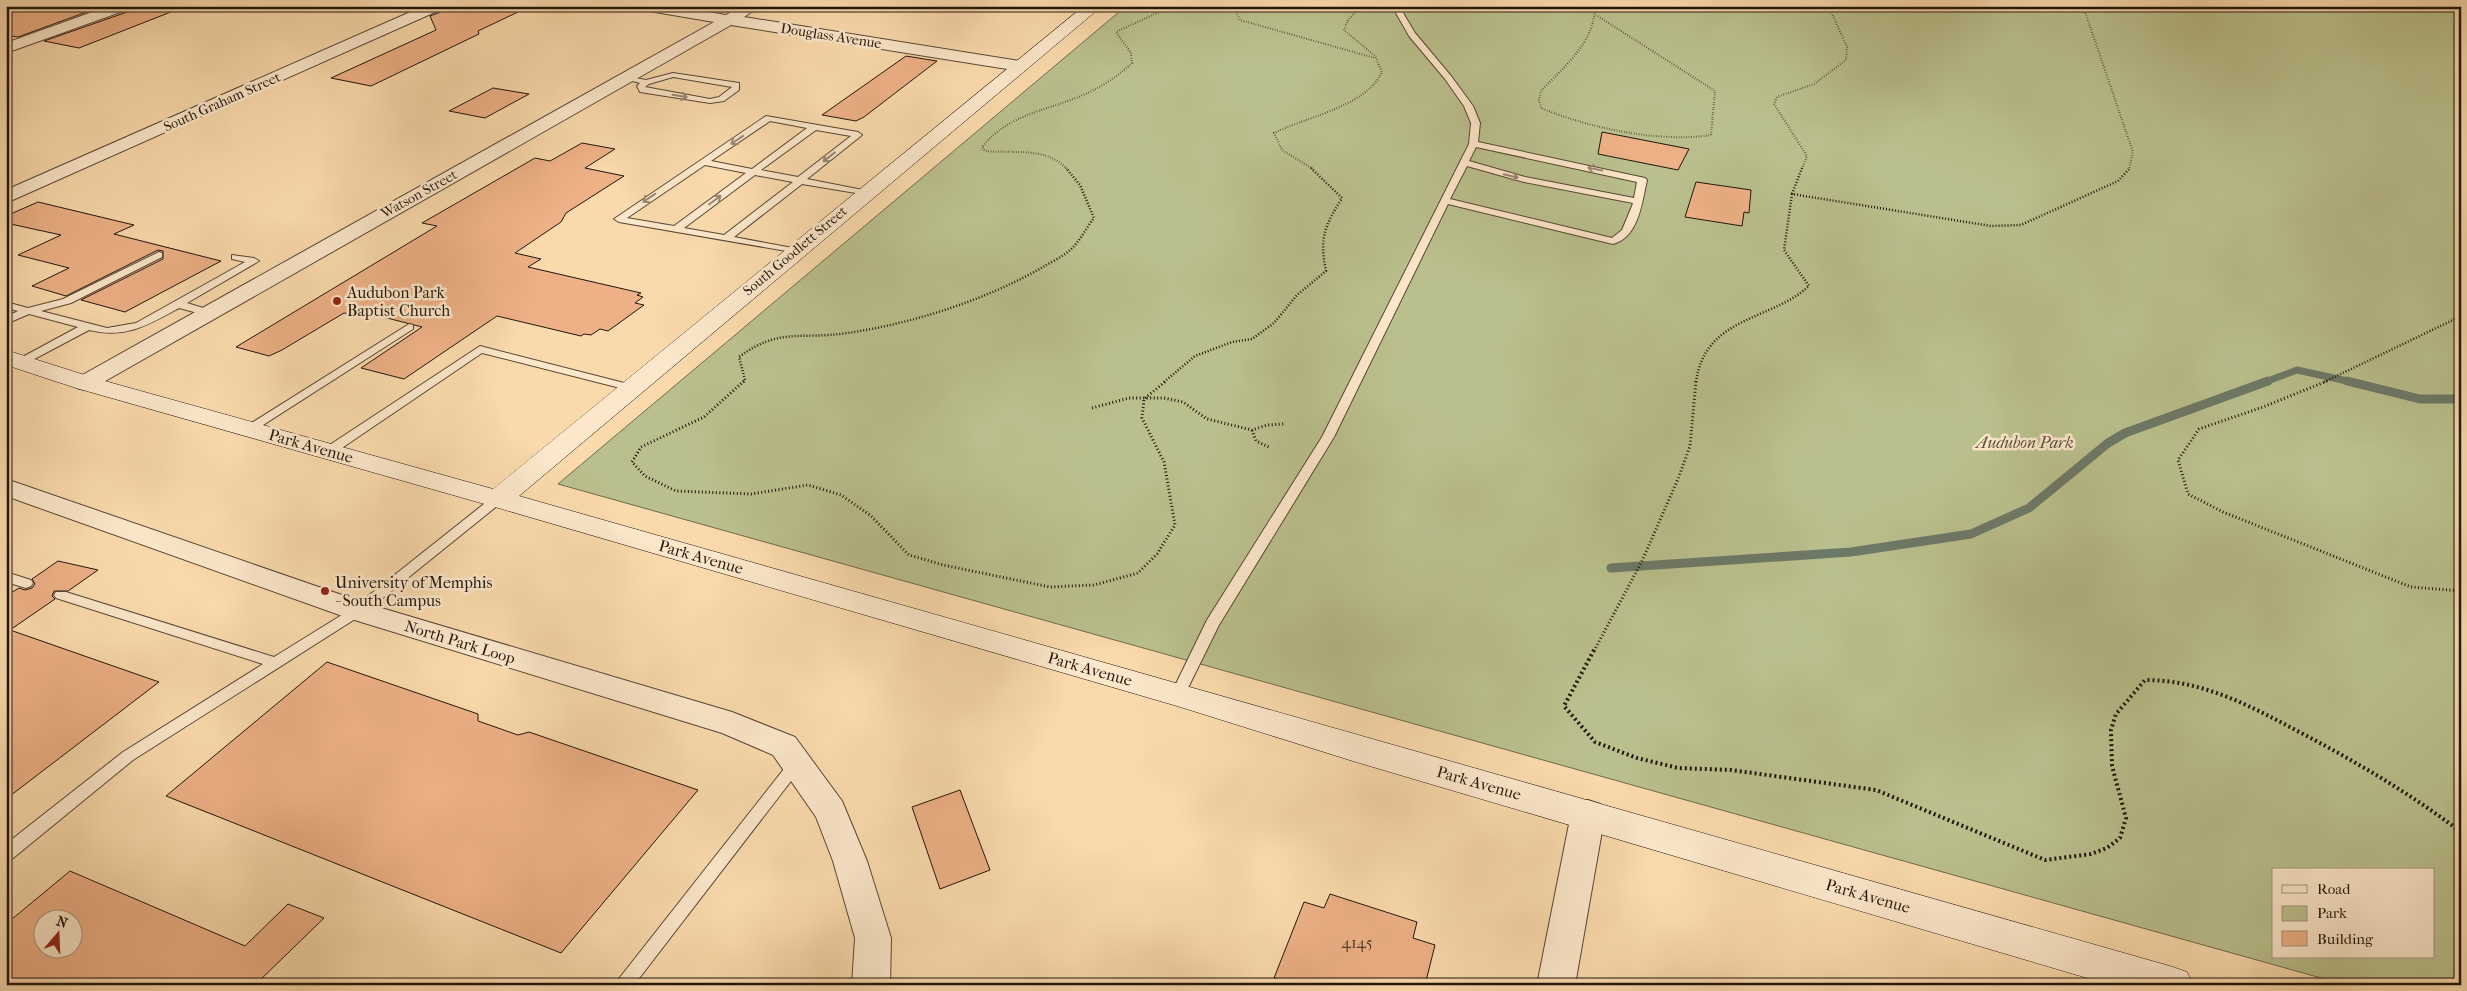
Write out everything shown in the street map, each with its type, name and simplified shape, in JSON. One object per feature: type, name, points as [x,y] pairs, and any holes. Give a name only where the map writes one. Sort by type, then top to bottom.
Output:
[{"type":"main road","name":"South Goodlett Street","points":[[498,499],[865,193],[1094,6]]},
{"type":"main road","name":"Park Avenue","points":[[14,360],[85,383],[1178,694],[1356,749],[1588,814],[2173,985]]},
{"type":"street","points":[[6,48],[124,6]]},
{"type":"street","name":"South Graham Street","points":[[6,197],[437,6]]},
{"type":"street","name":"Douglass Avenue","points":[[643,6],[1020,66]]},
{"type":"street","name":"Watson Street","points":[[85,383],[753,6]]},
{"type":"street","name":"North Park Loop","points":[[6,487],[358,612],[732,724],[784,746],[830,811],[850,861],[873,938],[871,985]]},
{"type":"street","points":[[1556,985],[1588,814]]},
{"type":"lane","points":[[1178,694],[1212,624],[1328,437],[1473,144],[1476,123],[1467,104],[1431,55],[1404,23],[1396,6]]},
{"type":"lane","points":[[626,78],[646,82],[673,75],[736,85],[735,90],[721,99],[710,101],[643,90],[641,86],[646,82]]},
{"type":"lane","points":[[726,238],[858,134],[769,118],[619,219],[795,251]]},
{"type":"lane","points":[[676,229],[814,127]]},
{"type":"lane","points":[[1445,201],[1613,241],[1619,239],[1626,230],[1642,180],[1473,144]]},
{"type":"lane","points":[[704,162],[865,193]]},
{"type":"lane","points":[[1464,162],[1524,179],[1636,202]]},
{"type":"lane","points":[[6,321],[27,311],[67,301],[159,255]]},
{"type":"lane","points":[[6,306],[107,331],[139,326],[254,261],[235,257]]},
{"type":"lane","points":[[178,304],[210,313]]},
{"type":"lane","points":[[14,360],[88,326]]},
{"type":"lane","points":[[248,429],[409,327]]},
{"type":"lane","points":[[329,451],[480,349],[632,388]]},
{"type":"lane","points":[[6,854],[128,756],[358,612],[498,499]]},
{"type":"lane","points":[[6,577],[26,583]]},
{"type":"lane","points":[[61,595],[276,663]]},
{"type":"lane","points":[[623,985],[796,764]]},
{"type":"path","points":[[1172,6],[1116,32],[1131,53],[1132,63],[1125,70],[1090,91],[1066,102],[1032,111],[1018,118],[1000,128],[982,147],[985,151],[998,153],[1032,152],[1054,158],[1065,165],[1079,182],[1089,200],[1094,218],[1069,251],[1026,277],[930,314],[849,333],[819,336],[785,335],[756,344],[739,357],[745,380],[720,404],[691,424],[641,447],[632,462],[645,476],[676,491],[712,494],[751,494],[808,486],[841,495],[863,510],[909,555],[943,565],[1050,587],[1094,585],[1138,573],[1157,554],[1175,526],[1164,462],[1142,418],[1144,399],[1195,356],[1232,342],[1252,339],[1274,322],[1298,295],[1326,271],[1320,246],[1324,226],[1342,198],[1304,161],[1287,155],[1277,144],[1274,133],[1359,99],[1377,81],[1382,72],[1377,59],[1344,30],[1348,20],[1361,6]]},
{"type":"path","points":[[1238,6],[1235,10],[1240,20],[1377,59]]},
{"type":"path","points":[[1595,6],[1596,15],[1584,44],[1541,91],[1539,100],[1541,108],[1557,117],[1605,128],[1684,136],[1705,137],[1712,135],[1715,91],[1680,66],[1626,36],[1596,15]]},
{"type":"path","points":[[1831,6],[1831,11],[1847,47],[1846,60],[1814,84],[1776,97],[1774,104],[1807,156],[1792,194],[1784,250],[1809,286],[1796,298],[1748,317],[1711,343],[1697,373],[1690,446],[1678,479],[1642,561],[1564,706],[1595,742],[1637,758],[1678,768],[1731,770],[1876,790],[2045,860],[2091,854],[2107,848],[2120,838],[2126,818],[2112,766],[2111,730],[2125,701],[2145,680],[2171,680],[2199,686],[2236,701],[2341,754],[2433,810],[2461,832]]},
{"type":"path","points":[[1792,194],[1991,226],[2021,225],[2118,181],[2129,170],[2133,152],[2083,6]]},
{"type":"path","points":[[2461,312],[2453,320],[2338,376],[2263,407],[2199,429],[2178,460],[2188,494],[2223,512],[2349,564],[2411,586],[2461,590]]},
{"type":"path","points":[[1092,408],[1129,398],[1164,398],[1184,402],[1207,419],[1252,430],[1267,425],[1284,424]]},
{"type":"path","points":[[1252,430],[1256,441],[1269,447]]},
{"type":"green space","name":"Audubon Park","points":[[1126,6],[2461,6],[2461,985],[2346,985],[558,484]]},
{"type":"building","points":[[29,6],[49,6],[83,12],[84,6],[103,6],[18,37],[6,35],[6,14]]},
{"type":"building","points":[[133,6],[181,6],[181,8],[79,48],[44,41],[130,11]]},
{"type":"building","points":[[446,6],[481,6],[518,12],[478,31],[479,34],[371,86],[331,78],[436,30],[430,16],[443,11]]},
{"type":"building","points":[[906,56],[937,61],[864,117],[856,121],[822,115]]},
{"type":"building","points":[[493,88],[529,94],[485,118],[449,111]]},
{"type":"building","points":[[1602,132],[1689,149],[1678,170],[1598,154]]},
{"type":"building","points":[[582,143],[615,149],[585,168],[624,176],[566,213],[561,222],[515,253],[541,259],[528,267],[641,293],[637,295],[643,297],[635,303],[644,305],[608,331],[600,329],[591,335],[584,334],[581,336],[497,316],[404,379],[361,368],[422,327],[356,310],[350,314],[344,313],[269,356],[236,347],[437,226],[422,223],[535,158],[550,161]]},
{"type":"building","points":[[1696,182],[1751,190],[1749,213],[1744,212],[1742,226],[1685,217]]},
{"type":"building","points":[[38,202],[134,225],[114,234],[221,261],[125,312],[81,300],[163,259],[163,251],[158,250],[66,296],[32,286],[69,268],[18,255],[61,235],[6,223],[6,216]]},
{"type":"building","points":[[58,561],[98,570],[68,591],[54,591],[52,596],[55,599],[10,630],[159,682],[6,799],[6,596],[19,588],[25,590],[32,588],[35,584],[32,579]]},
{"type":"building","points":[[327,662],[478,714],[478,721],[518,735],[529,732],[698,790],[561,953],[166,796]]},
{"type":"building","points":[[960,790],[990,870],[940,889],[912,807]]},
{"type":"building","points":[[70,871],[245,946],[288,904],[324,918],[255,985],[6,985],[6,924]]},
{"type":"building","points":[[1330,894],[1417,922],[1413,938],[1435,945],[1425,985],[1294,985],[1274,978],[1304,902],[1324,908]]},
{"type":"waterway","points":[[2265,382],[2297,370],[2352,382]]},
{"type":"waterway","points":[[1611,568],[1851,552],[1971,534],[2029,508],[2108,443],[2125,433],[2268,381]]},
{"type":"waterway","points":[[2347,381],[2420,399],[2461,399]]},
{"type":"place","name":"Audubon Park Baptist Church","points":[[337,301]]},
{"type":"place","name":"University of Memphis - South Campus","points":[[325,591]]}]
